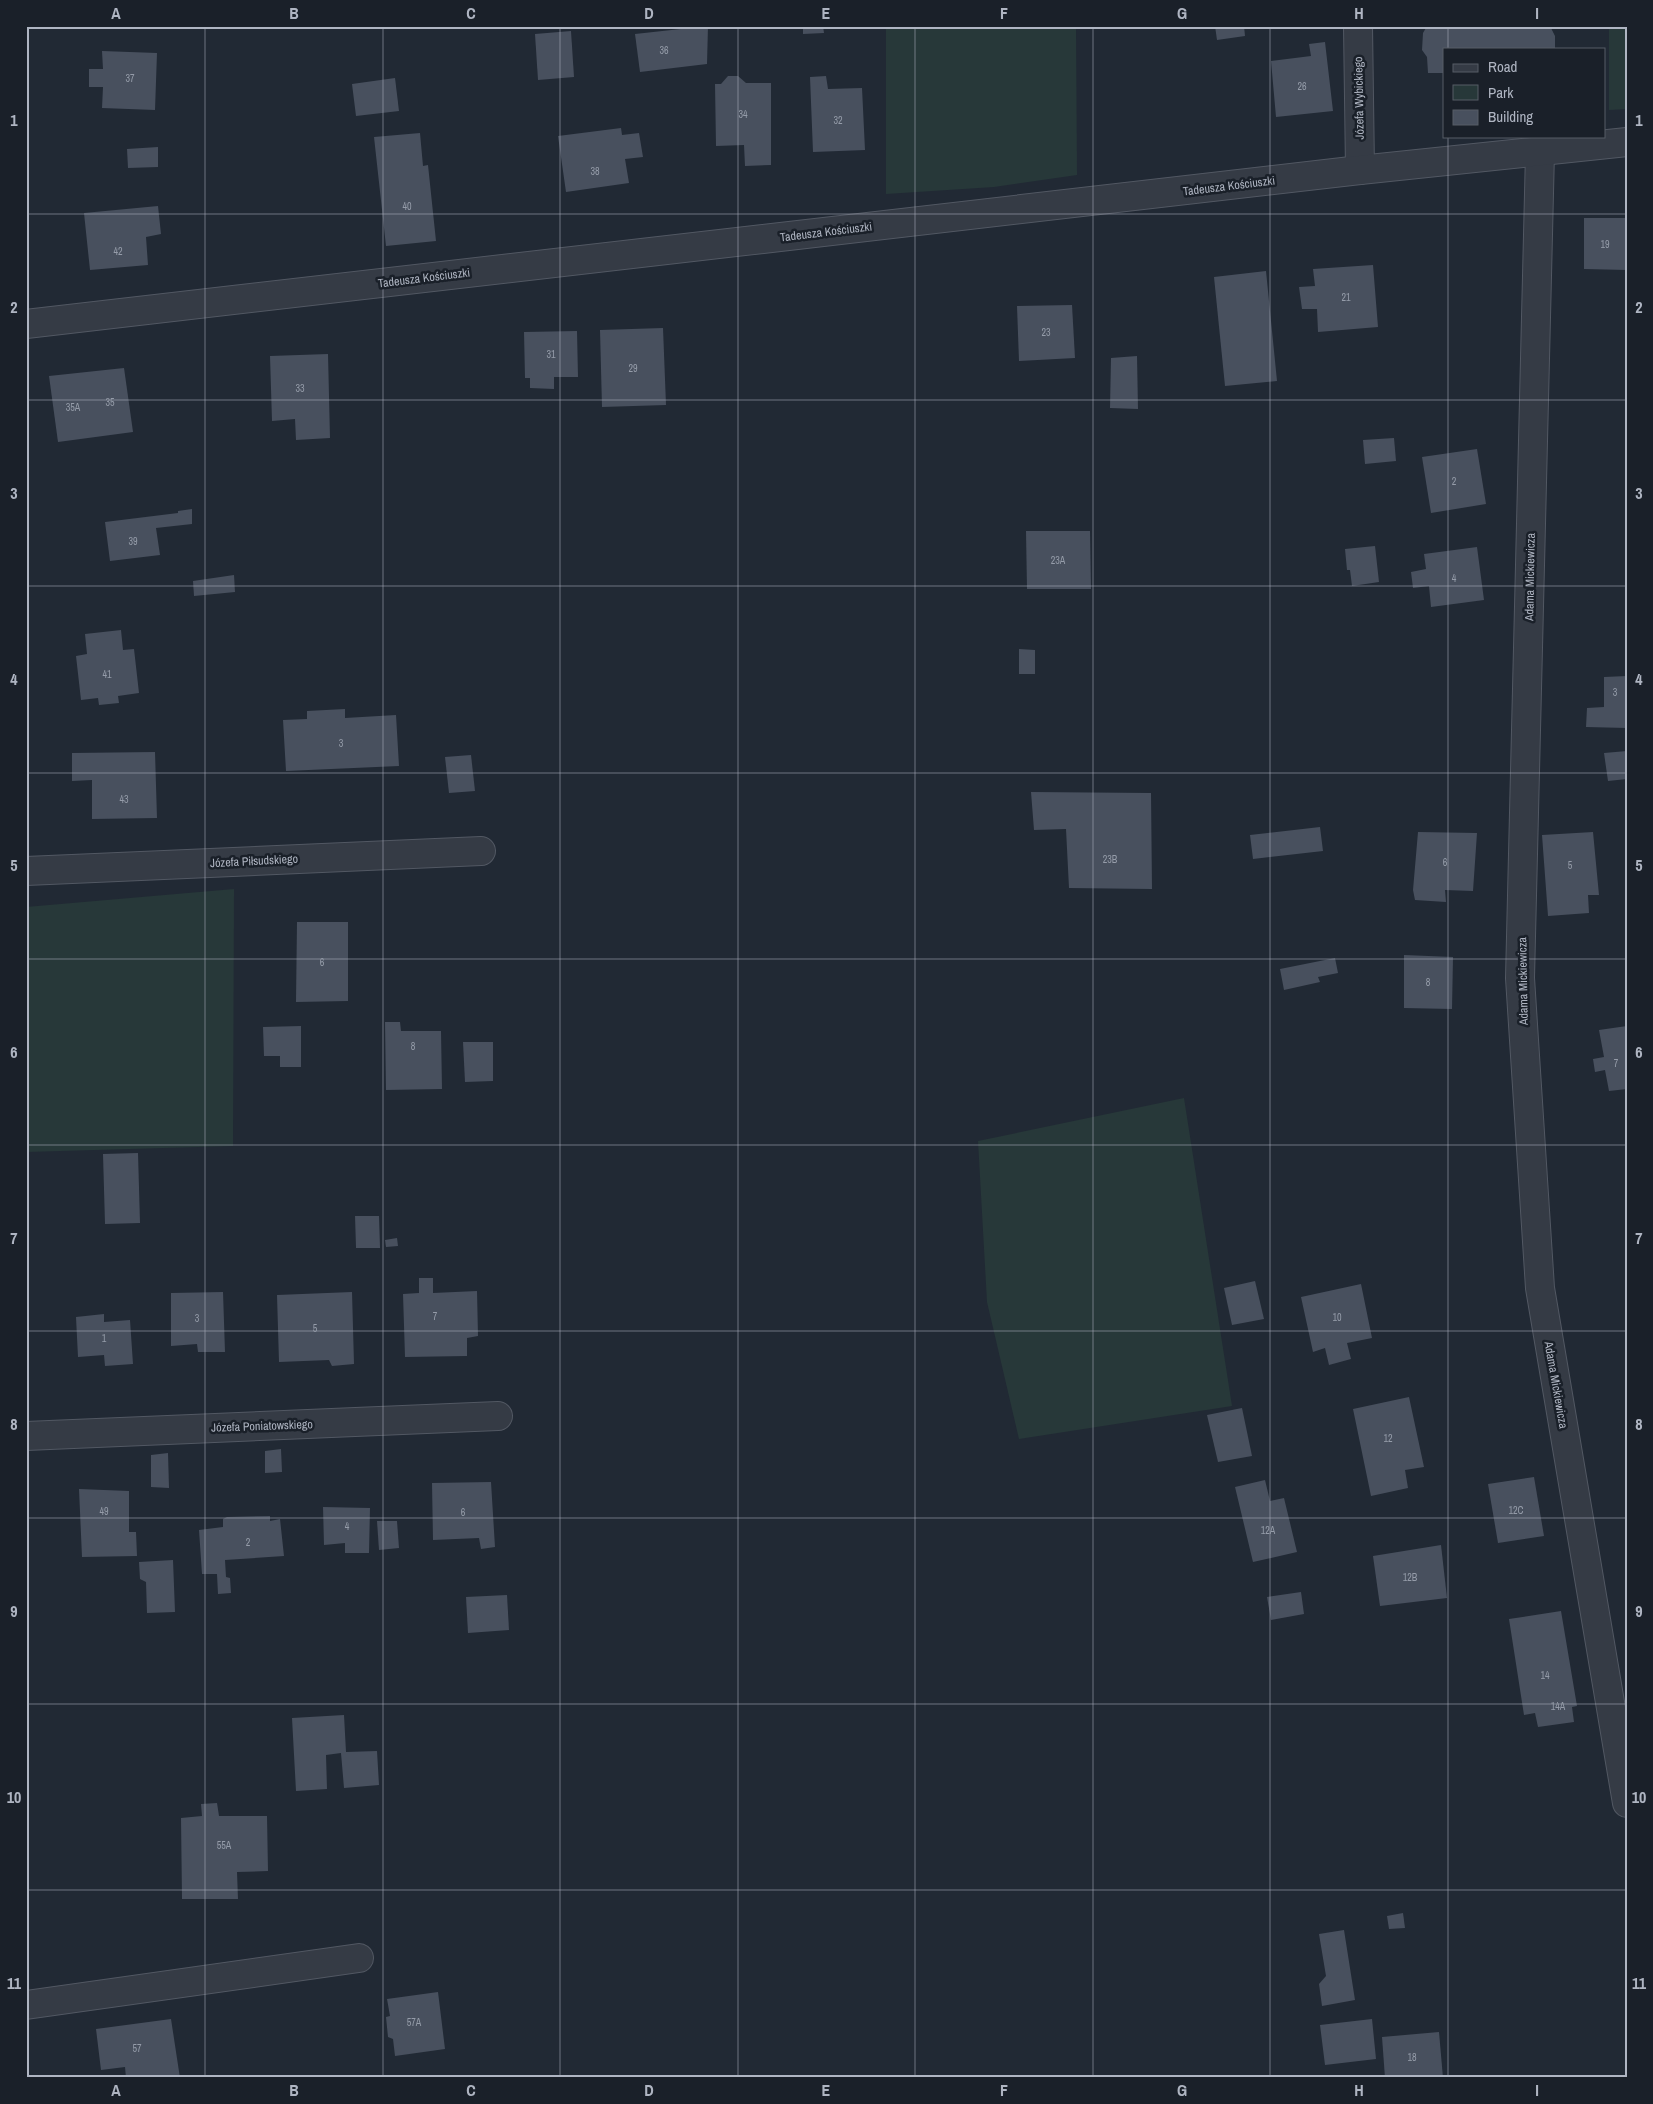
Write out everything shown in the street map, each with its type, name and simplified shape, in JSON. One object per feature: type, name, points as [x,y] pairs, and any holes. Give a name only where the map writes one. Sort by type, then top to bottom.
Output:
[{"type":"street","name":"Józefa Wybickiego","points":[[1358,26],[1360,170]]},
{"type":"street","name":"Tadeusza Kościuszki","points":[[26,324],[1360,170],[1627,142]]},
{"type":"street","name":"Adama Mickiewicza","points":[[1540,152],[1520,978],[1540,1288],[1627,1803]]},
{"type":"street","name":"Józefa Piłsudskiego","points":[[26,871],[482,851]]},
{"type":"street","name":"Józefa Poniatowskiego","points":[[26,1436],[498,1416]]},
{"type":"street","points":[[26,2004],[359,1958]]},
{"type":"green space","points":[[886,26],[1076,26],[1077,175],[994,187],[886,194]]},
{"type":"green space","points":[[1609,26],[1627,26],[1627,109],[1609,110]]},
{"type":"green space","points":[[234,889],[233,1146],[26,1152],[26,907]]},
{"type":"green space","points":[[1184,1098],[1232,1406],[1019,1439],[987,1302],[978,1141]]},
{"type":"building","points":[[708,26],[707,64],[640,72],[635,34]]},
{"type":"building","points":[[803,26],[823,26],[824,33],[803,34]]},
{"type":"building","points":[[1215,26],[1244,26],[1245,36],[1217,40]]},
{"type":"building","points":[[1427,26],[1550,26],[1555,36],[1555,48],[1443,48],[1443,73],[1428,73],[1427,57],[1422,50],[1423,33]]},
{"type":"building","points":[[571,31],[574,77],[538,80],[535,34]]},
{"type":"building","points":[[1325,42],[1333,111],[1276,117],[1271,61],[1311,56],[1309,44]]},
{"type":"building","points":[[102,51],[157,53],[155,110],[102,108],[103,87],[89,87],[89,69],[103,69]]},
{"type":"building","points":[[728,76],[738,76],[746,83],[771,83],[771,165],[745,166],[744,145],[716,146],[715,84],[721,84]]},
{"type":"building","points":[[826,76],[828,89],[862,88],[865,150],[813,152],[810,77]]},
{"type":"building","points":[[395,78],[399,111],[356,116],[352,84]]},
{"type":"building","points":[[621,128],[622,135],[639,133],[643,157],[625,159],[629,183],[566,192],[558,136]]},
{"type":"building","points":[[420,133],[423,166],[428,165],[436,241],[386,246],[374,137]]},
{"type":"building","points":[[158,147],[158,167],[128,168],[127,149]]},
{"type":"building","points":[[158,206],[161,234],[146,237],[148,265],[90,270],[84,213]]},
{"type":"building","points":[[1584,218],[1627,218],[1627,270],[1584,269]]},
{"type":"building","points":[[1373,265],[1378,327],[1318,332],[1317,309],[1302,309],[1299,287],[1315,286],[1313,269]]},
{"type":"building","points":[[1266,271],[1277,381],[1225,386],[1214,277]]},
{"type":"building","points":[[1072,305],[1075,358],[1019,361],[1017,306]]},
{"type":"building","points":[[663,328],[666,405],[602,407],[600,330]]},
{"type":"building","points":[[577,331],[578,377],[554,377],[554,389],[530,388],[530,378],[525,378],[524,332]]},
{"type":"building","points":[[328,354],[330,438],[296,440],[295,419],[272,421],[270,356]]},
{"type":"building","points":[[1137,356],[1138,409],[1110,408],[1111,358]]},
{"type":"building","points":[[124,368],[133,432],[58,442],[49,376]]},
{"type":"building","points":[[1394,438],[1396,461],[1365,464],[1363,440]]},
{"type":"building","points":[[1477,449],[1486,504],[1431,513],[1422,457]]},
{"type":"building","points":[[192,509],[192,524],[156,528],[160,555],[110,561],[105,522],[178,513],[178,511]]},
{"type":"building","points":[[1026,531],[1090,531],[1091,589],[1027,589]]},
{"type":"building","points":[[1375,546],[1379,582],[1352,586],[1350,570],[1347,570],[1345,549]]},
{"type":"building","points":[[1477,547],[1484,600],[1431,607],[1429,586],[1413,588],[1411,572],[1426,569],[1424,554]]},
{"type":"building","points":[[234,575],[235,592],[194,596],[193,581]]},
{"type":"building","points":[[121,630],[123,650],[134,649],[139,693],[118,696],[119,703],[99,705],[98,698],[81,700],[76,656],[87,654],[85,634]]},
{"type":"building","points":[[1019,649],[1035,650],[1035,674],[1019,674]]},
{"type":"building","points":[[1627,676],[1627,728],[1586,727],[1587,708],[1604,707],[1604,677]]},
{"type":"building","points":[[345,709],[345,718],[396,715],[399,766],[286,771],[283,720],[307,719],[307,711]]},
{"type":"building","points":[[1627,751],[1627,779],[1608,781],[1604,753]]},
{"type":"building","points":[[155,752],[157,818],[92,819],[92,780],[72,781],[72,753]]},
{"type":"building","points":[[471,755],[475,791],[449,793],[445,757]]},
{"type":"building","points":[[1031,792],[1151,793],[1152,889],[1069,888],[1066,829],[1034,830]]},
{"type":"building","points":[[1320,827],[1323,851],[1253,859],[1250,835]]},
{"type":"building","points":[[1418,832],[1477,833],[1473,891],[1445,890],[1446,902],[1415,900],[1413,890]]},
{"type":"building","points":[[1593,832],[1599,895],[1588,895],[1589,913],[1548,916],[1542,835]]},
{"type":"building","points":[[297,922],[348,922],[348,1001],[296,1002]]},
{"type":"building","points":[[1404,955],[1453,957],[1452,1009],[1404,1008]]},
{"type":"building","points":[[1335,958],[1338,973],[1318,977],[1320,982],[1284,990],[1280,969]]},
{"type":"building","points":[[385,1022],[400,1022],[401,1031],[441,1031],[442,1089],[386,1090]]},
{"type":"building","points":[[301,1026],[301,1067],[280,1067],[280,1056],[264,1056],[263,1027]]},
{"type":"building","points":[[1627,1026],[1627,1089],[1609,1091],[1605,1070],[1595,1072],[1593,1059],[1604,1057],[1599,1030]]},
{"type":"building","points":[[463,1042],[493,1042],[493,1081],[465,1082]]},
{"type":"building","points":[[138,1153],[140,1223],[105,1224],[103,1154]]},
{"type":"building","points":[[355,1216],[379,1216],[380,1248],[356,1248]]},
{"type":"building","points":[[397,1238],[398,1246],[386,1247],[385,1240]]},
{"type":"building","points":[[419,1278],[433,1278],[433,1293],[477,1291],[478,1336],[467,1338],[467,1356],[405,1357],[403,1294],[419,1293]]},
{"type":"building","points":[[1255,1281],[1264,1319],[1232,1325],[1224,1288]]},
{"type":"building","points":[[1361,1284],[1372,1338],[1347,1343],[1351,1359],[1329,1365],[1325,1348],[1313,1352],[1301,1297]]},
{"type":"building","points":[[223,1292],[225,1352],[198,1352],[197,1344],[171,1346],[171,1293]]},
{"type":"building","points":[[352,1292],[354,1364],[332,1366],[329,1360],[279,1362],[277,1295]]},
{"type":"building","points":[[104,1314],[104,1322],[130,1320],[133,1364],[105,1366],[104,1355],[78,1357],[76,1317]]},
{"type":"building","points":[[1409,1397],[1424,1467],[1405,1470],[1408,1488],[1371,1496],[1353,1409]]},
{"type":"building","points":[[1242,1408],[1252,1456],[1218,1462],[1207,1415]]},
{"type":"building","points":[[281,1449],[282,1472],[265,1473],[265,1451]]},
{"type":"building","points":[[168,1453],[169,1488],[151,1487],[151,1455]]},
{"type":"building","points":[[1534,1477],[1544,1536],[1498,1543],[1488,1484]]},
{"type":"building","points":[[1265,1480],[1270,1501],[1284,1498],[1297,1552],[1253,1562],[1235,1487]]},
{"type":"building","points":[[491,1482],[495,1547],[481,1549],[479,1538],[433,1540],[432,1483]]},
{"type":"building","points":[[79,1489],[129,1491],[129,1532],[136,1532],[137,1556],[82,1557]]},
{"type":"building","points":[[323,1507],[370,1508],[369,1553],[345,1553],[345,1543],[324,1545]]},
{"type":"building","points":[[270,1516],[270,1521],[280,1519],[284,1556],[225,1560],[226,1577],[230,1578],[231,1593],[218,1594],[217,1574],[202,1574],[199,1530],[223,1527],[223,1519],[227,1517]]},
{"type":"building","points":[[377,1521],[397,1521],[399,1548],[379,1550]]},
{"type":"building","points":[[1441,1545],[1447,1598],[1380,1606],[1373,1556]]},
{"type":"building","points":[[173,1560],[175,1612],[147,1613],[146,1582],[140,1579],[139,1562]]},
{"type":"building","points":[[1301,1592],[1304,1614],[1271,1620],[1267,1597]]},
{"type":"building","points":[[507,1595],[509,1630],[468,1633],[466,1597]]},
{"type":"building","points":[[1561,1611],[1577,1706],[1572,1707],[1574,1722],[1538,1727],[1535,1713],[1524,1715],[1509,1619]]},
{"type":"building","points":[[344,1715],[346,1752],[377,1751],[379,1785],[344,1788],[341,1753],[326,1755],[327,1789],[296,1791],[292,1718]]},
{"type":"building","points":[[217,1803],[219,1816],[267,1816],[268,1871],[237,1872],[238,1899],[182,1899],[181,1818],[202,1816],[201,1804]]},
{"type":"building","points":[[1403,1913],[1405,1928],[1389,1929],[1387,1916]]},
{"type":"building","points":[[1344,1930],[1355,2000],[1322,2006],[1319,1984],[1326,1976],[1319,1934]]},
{"type":"building","points":[[438,1992],[445,2049],[395,2056],[393,2039],[388,2037],[386,2017],[390,2016],[387,1999]]},
{"type":"building","points":[[171,2019],[180,2078],[126,2078],[125,2067],[101,2070],[96,2029]]},
{"type":"building","points":[[1372,2019],[1376,2059],[1325,2065],[1320,2025]]},
{"type":"building","points":[[1439,2032],[1443,2078],[1385,2078],[1382,2037]]}]
